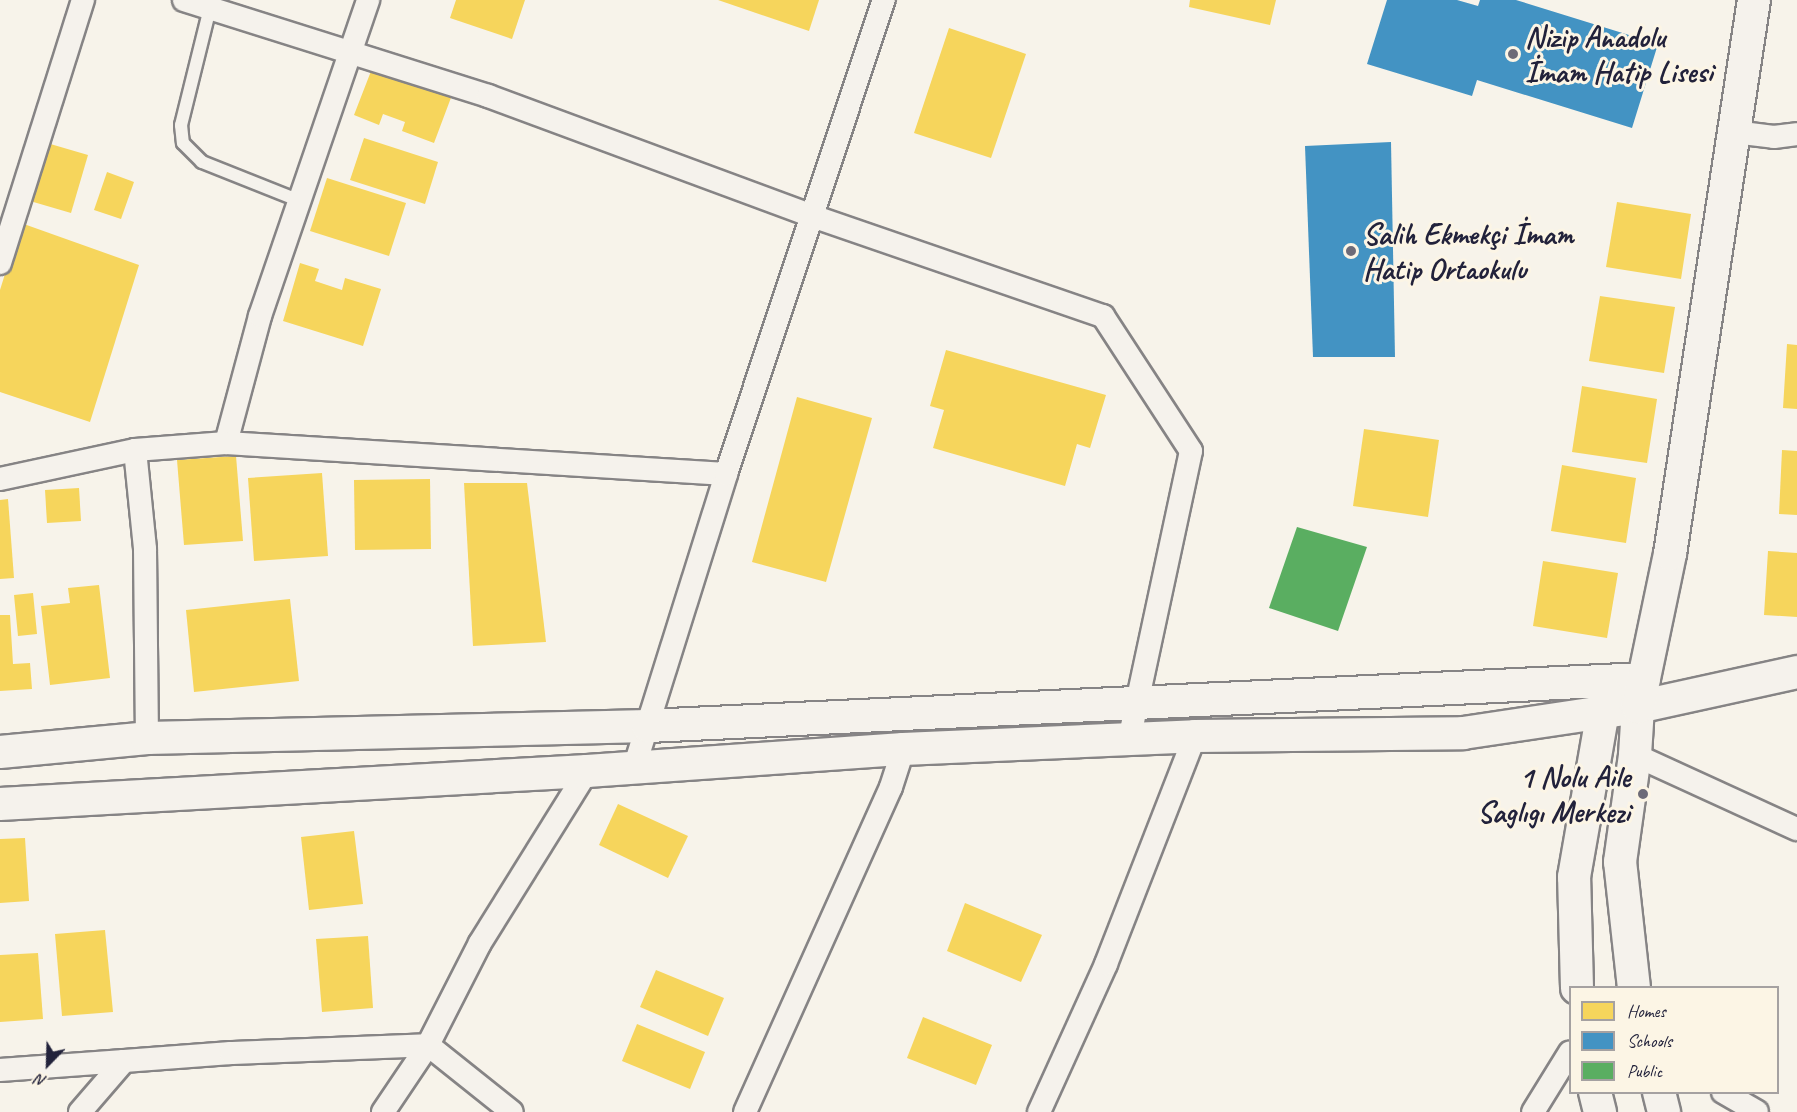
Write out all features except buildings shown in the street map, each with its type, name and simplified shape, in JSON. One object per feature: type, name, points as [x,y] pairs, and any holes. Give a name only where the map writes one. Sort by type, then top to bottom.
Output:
[{"type":"street","points":[[0,263],[83,0]]},
{"type":"street","points":[[184,0],[488,96],[812,216],[1103,316],[1191,451],[1129,741]]},
{"type":"street","points":[[226,443],[260,316],[368,0]]},
{"type":"street","points":[[635,765],[726,474],[884,0]]},
{"type":"street","points":[[1634,986],[1620,862],[1641,693],[1670,554],[1754,0]]},
{"type":"street","points":[[1734,132],[1774,137],[1797,134]]},
{"type":"street","points":[[0,479],[135,450],[226,443],[726,474]]},
{"type":"street","points":[[135,450],[145,549],[147,738]]},
{"type":"street","points":[[0,804],[587,771],[635,765],[903,749],[1129,741],[1195,736],[1463,733],[1604,713],[1641,693],[1797,672]]},
{"type":"street","points":[[0,752],[147,738],[648,726],[1608,681],[1641,693]]},
{"type":"street","points":[[1577,986],[1574,877],[1608,681]]},
{"type":"street","points":[[1039,1112],[1106,964],[1195,736]]},
{"type":"street","points":[[745,1112],[891,787],[903,749]]},
{"type":"street","points":[[1635,755],[1797,829]]},
{"type":"street","points":[[384,1112],[428,1045],[480,943],[587,771]]},
{"type":"street","points":[[0,1070],[231,1053],[428,1045],[512,1112]]},
{"type":"street","points":[[1533,1112],[1569,1054]]},
{"type":"street","points":[[80,1112],[124,1061]]},
{"type":"street","points":[[1596,1094],[1600,1112]]},
{"type":"street","points":[[1660,1094],[1664,1112]]},
{"type":"street","points":[[1726,1094],[1757,1112]]},
{"type":"lane","points":[[210,8],[181,125],[183,143],[202,162],[300,201]]},
{"type":"place","name":"Nizip Anadolu İmam Hatip Lisesi","points":[[1513,54]]},
{"type":"place","name":"Salih Ekmekçi İmam Hatip Ortaokulu","points":[[1351,251]]},
{"type":"place","name":"1 Nolu Aile Saglıgı Merkezi","points":[[1643,794]]}]
